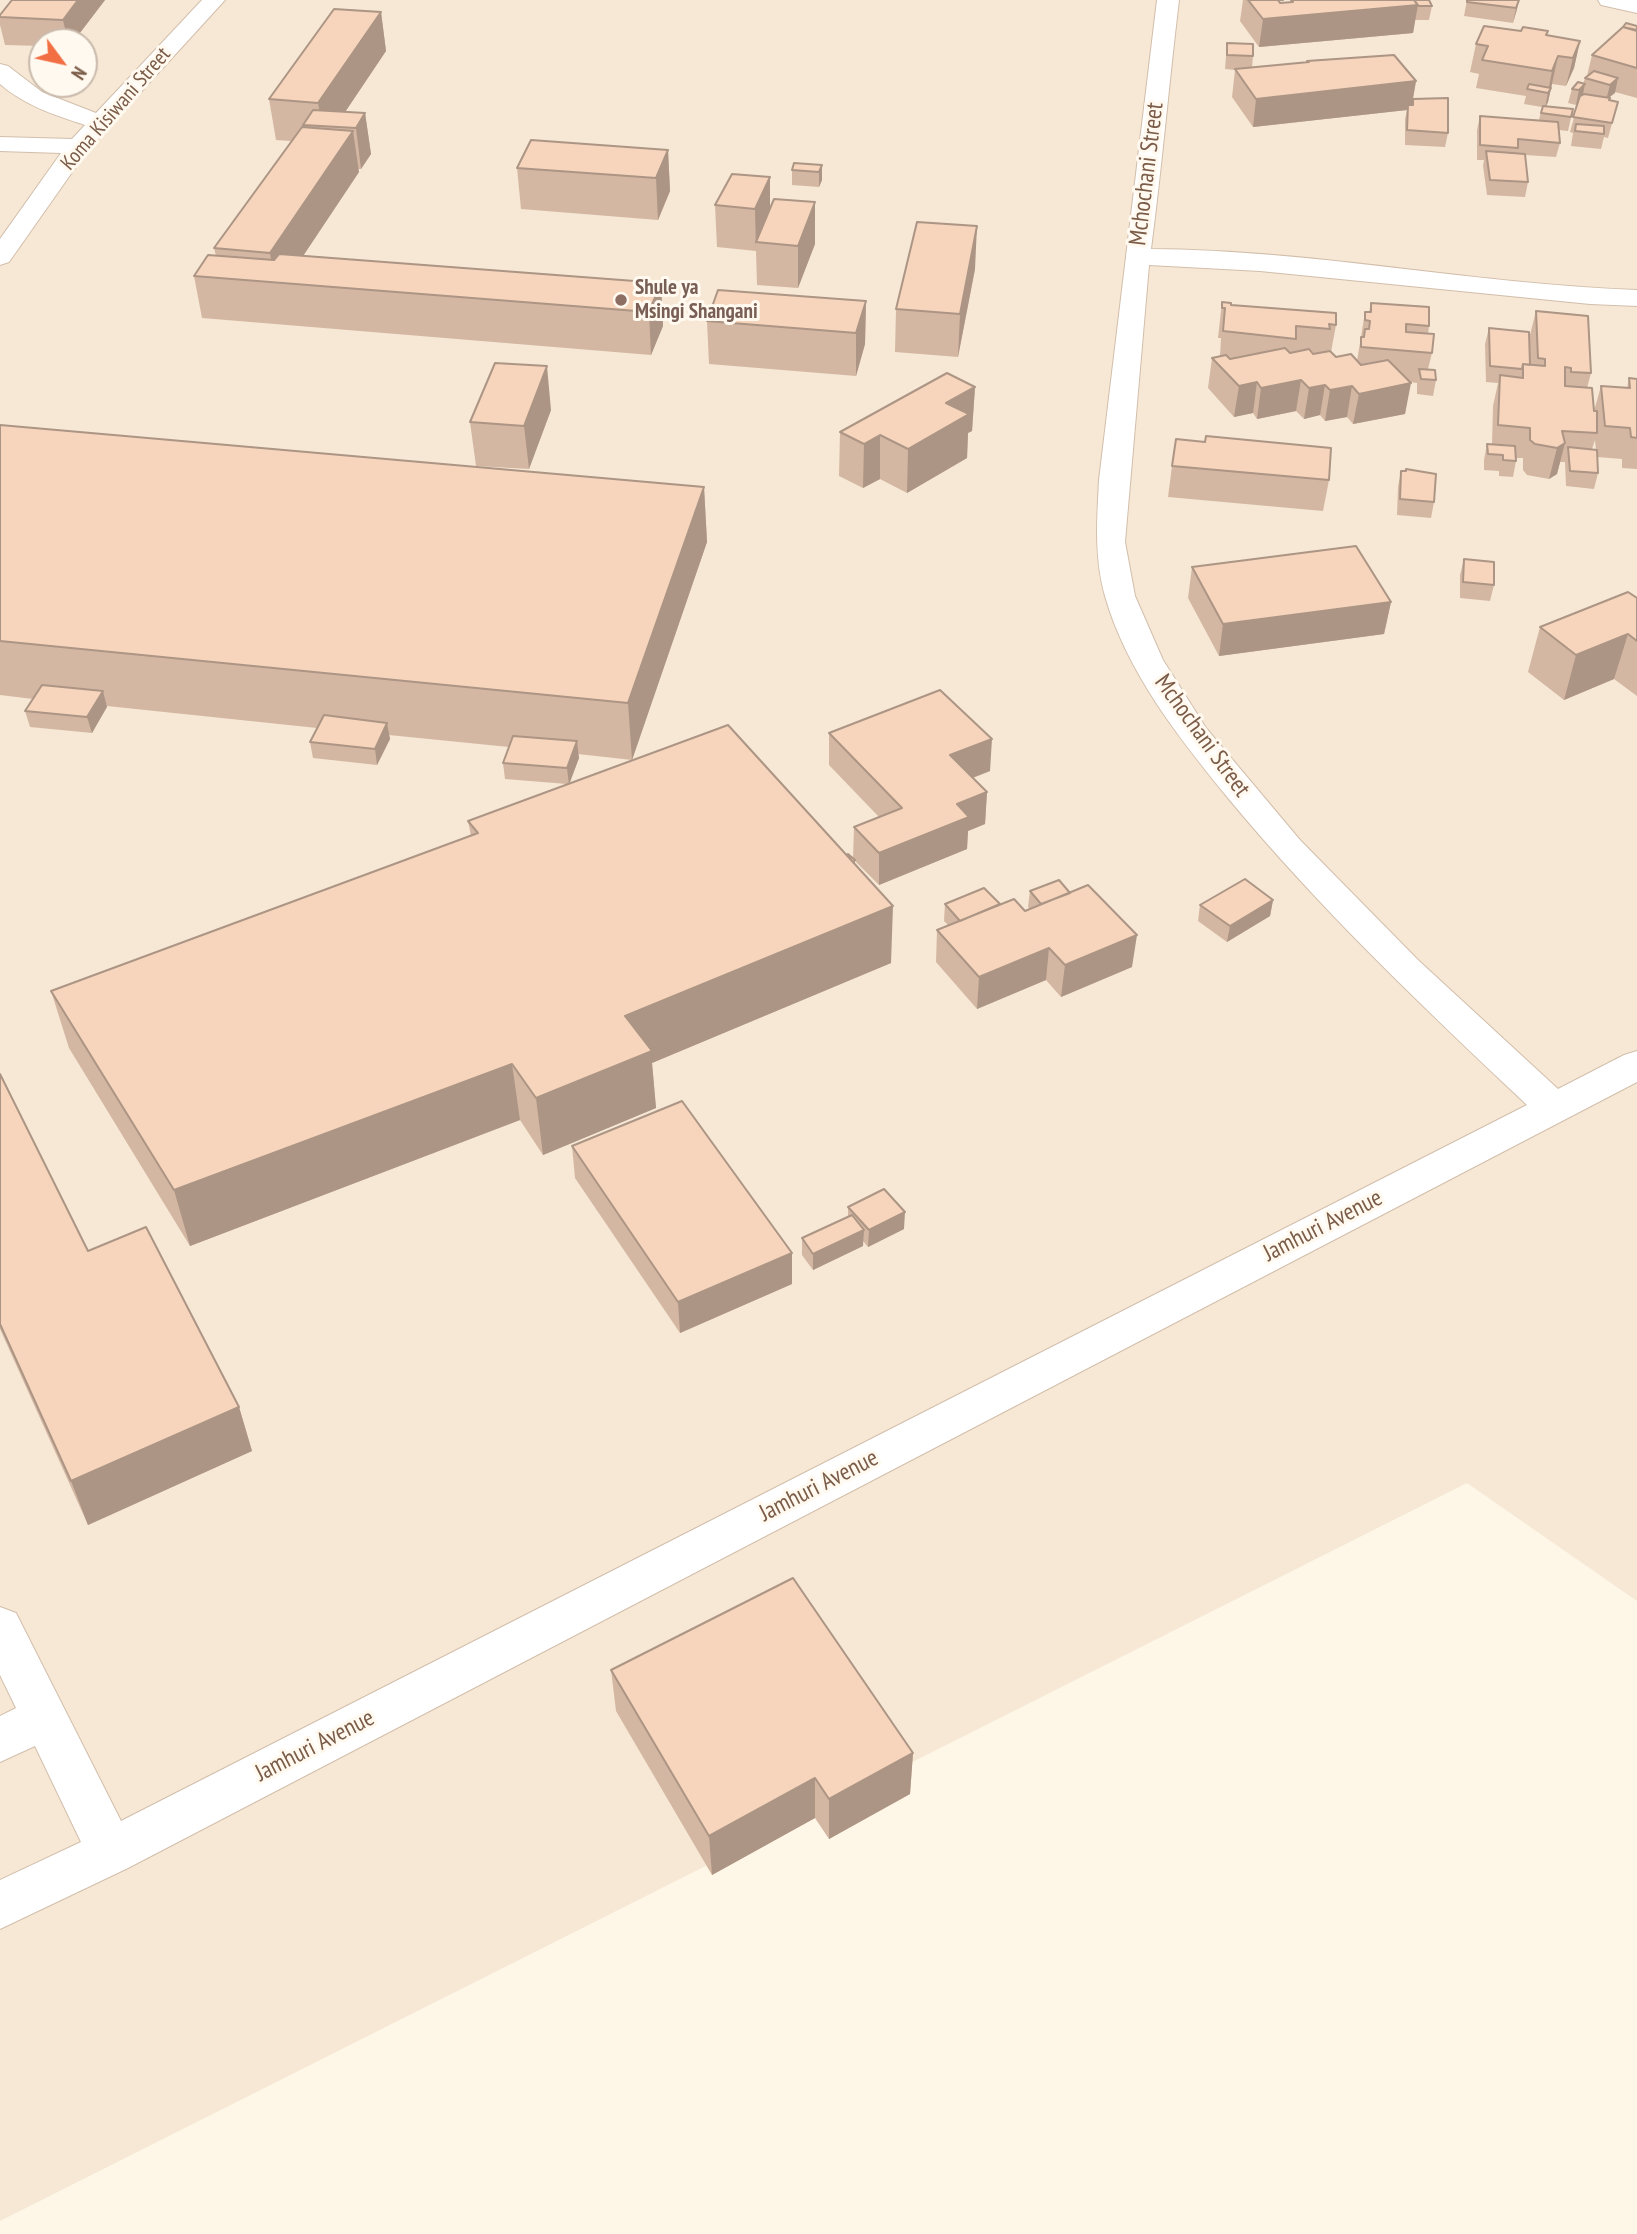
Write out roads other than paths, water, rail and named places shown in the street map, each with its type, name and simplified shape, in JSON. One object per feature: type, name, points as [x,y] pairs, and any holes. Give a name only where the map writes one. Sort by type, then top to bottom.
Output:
[{"type":"street","name":"Koma Kisiwani Street","points":[[0,257],[78,146],[215,0]]},
{"type":"street","name":"Mchochani Street","points":[[1168,0],[1156,96],[1154,141],[1137,257],[1120,416],[1111,542],[1120,597],[1147,660],[1194,734],[1288,848],[1405,969],[1553,1107]]},
{"type":"street","points":[[1609,0],[1637,6]]},
{"type":"street","points":[[0,71],[20,88],[43,101],[100,122]]},
{"type":"street","points":[[0,144],[78,146]]},
{"type":"street","points":[[1137,257],[1182,256],[1332,269],[1523,293],[1637,298]]},
{"type":"street","name":"Jamhuri Avenue","points":[[0,1905],[111,1852],[1637,1065]]},
{"type":"street","points":[[0,1628],[111,1852]]},
{"type":"street","points":[[0,1740],[44,1718]]},
{"type":"place","name":"Shule ya Msingi Shangani","points":[[621,300]]}]
